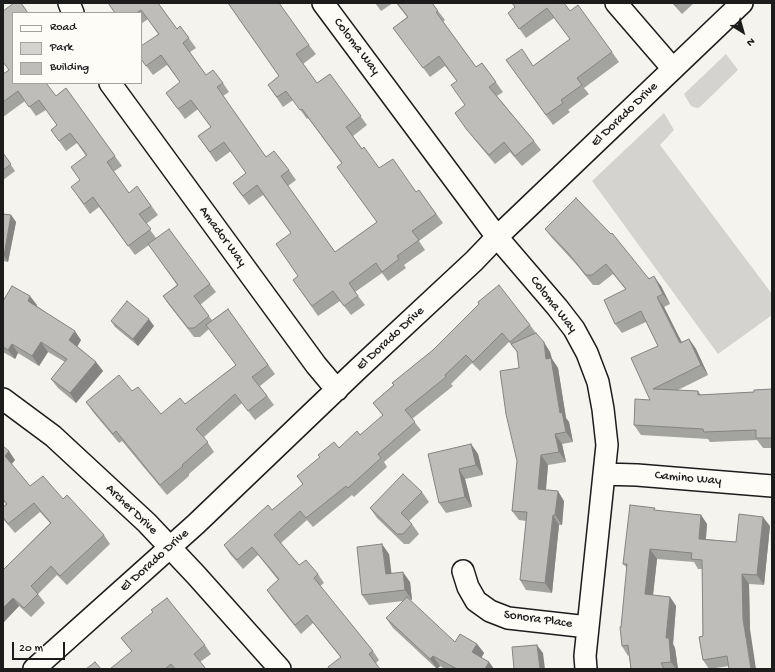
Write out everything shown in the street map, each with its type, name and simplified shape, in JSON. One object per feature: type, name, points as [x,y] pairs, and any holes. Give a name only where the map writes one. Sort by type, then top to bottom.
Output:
[{"type":"street","name":"Coloma Way","points":[[323,3],[497,236],[558,307],[574,329],[587,353],[598,382],[607,445],[585,656],[586,669]]},
{"type":"street","points":[[616,3],[673,68]]},
{"type":"street","name":"El Dorado Drive","points":[[34,669],[170,548],[474,261],[497,236],[742,3]]},
{"type":"street","name":"Amador Way","points":[[111,84],[316,365],[337,390]]},
{"type":"street","name":"Archer Drive","points":[[3,399],[53,436],[147,523],[196,575],[280,669]]},
{"type":"street","name":"Camino Way","points":[[604,474],[637,475],[772,486]]},
{"type":"street","name":"Sonora Place","points":[[463,571],[468,587],[476,601],[490,611],[508,618],[588,627]]},
{"type":"green space","points":[[726,54],[738,70],[700,107],[697,108],[691,106],[684,94]]},
{"type":"green space","points":[[664,113],[674,130],[660,145],[772,294],[772,315],[718,354],[592,181]]},
{"type":"building","points":[[14,3],[21,3],[27,12],[12,12],[12,84],[47,84],[56,96],[66,88],[115,156],[107,162],[129,193],[137,186],[151,206],[139,214],[151,229],[128,246],[93,197],[84,204],[71,187],[80,180],[71,167],[87,155],[70,133],[59,141],[51,130],[57,125],[39,100],[29,107],[18,91],[3,102],[3,74],[9,70],[3,62],[3,11]]},
{"type":"building","points":[[108,3],[158,3],[177,29],[180,26],[189,38],[183,43],[206,75],[213,70],[223,83],[217,87],[266,157],[274,151],[289,170],[281,176],[335,252],[377,222],[337,167],[342,163],[302,109],[300,110],[286,91],[277,97],[268,85],[279,76],[228,3],[279,3],[309,45],[296,54],[317,83],[330,74],[361,116],[346,127],[362,149],[364,147],[379,168],[393,159],[416,192],[419,190],[436,214],[412,231],[419,240],[397,256],[399,259],[382,272],[376,263],[349,283],[358,296],[344,306],[333,291],[312,306],[293,280],[298,276],[276,244],[291,233],[257,185],[243,196],[233,183],[246,173],[224,142],[210,152],[198,136],[211,127],[191,100],[178,109],[166,93],[180,82],[161,55],[146,66],[142,60],[142,45],[159,34],[141,10],[138,12],[114,12]]},
{"type":"building","points":[[397,3],[432,3],[438,11],[436,12],[476,67],[482,63],[496,82],[489,87],[534,141],[515,156],[504,142],[489,155],[467,130],[455,113],[465,105],[451,85],[457,81],[439,56],[423,68],[393,28],[408,17]]},
{"type":"building","points":[[512,3],[564,3],[570,11],[578,5],[612,52],[577,78],[582,85],[561,100],[563,103],[546,115],[506,60],[522,49],[533,66],[570,39],[547,8],[519,29],[508,13],[515,7]]},
{"type":"building","points":[[3,153],[11,164],[3,170]]},
{"type":"building","points":[[576,198],[611,234],[612,233],[649,279],[654,276],[663,294],[657,297],[680,343],[689,339],[701,365],[653,389],[698,391],[698,395],[754,392],[754,390],[772,389],[772,438],[756,438],[756,430],[704,432],[703,429],[634,425],[635,399],[650,400],[631,358],[658,346],[641,311],[615,324],[604,300],[626,289],[606,264],[592,275],[586,275],[568,253],[545,229]]},
{"type":"building","points":[[3,214],[11,215],[4,256],[3,256]]},
{"type":"building","points":[[169,229],[210,284],[194,296],[209,316],[194,328],[188,328],[163,296],[178,285],[148,244]]},
{"type":"building","points":[[499,285],[530,325],[510,342],[502,333],[473,362],[466,355],[445,375],[446,377],[405,410],[415,422],[378,454],[381,458],[348,488],[346,486],[306,518],[300,511],[274,535],[299,565],[306,560],[318,574],[314,578],[373,651],[369,654],[380,669],[329,669],[328,667],[341,657],[307,615],[295,625],[267,590],[279,579],[252,547],[237,560],[224,545],[268,505],[272,510],[303,484],[297,476],[320,457],[318,455],[334,442],[339,448],[357,431],[360,435],[383,415],[373,403],[394,385],[392,383],[433,350],[479,304],[478,302]]},
{"type":"building","points":[[12,286],[30,296],[28,301],[75,331],[69,340],[96,362],[70,393],[51,379],[67,359],[41,342],[32,356],[12,344],[8,350],[3,347],[3,301]]},
{"type":"building","points":[[127,301],[149,319],[133,339],[111,321]]},
{"type":"building","points":[[228,309],[268,365],[252,377],[267,396],[248,411],[235,394],[196,429],[208,442],[160,485],[116,431],[113,434],[86,402],[119,375],[132,391],[138,387],[161,414],[180,398],[185,404],[236,365],[206,325]]},
{"type":"building","points":[[536,333],[544,342],[546,359],[551,358],[560,413],[562,412],[566,432],[555,434],[559,452],[541,455],[538,489],[558,491],[555,515],[553,515],[545,583],[520,580],[527,512],[512,511],[517,461],[506,414],[500,371],[519,368],[517,351],[511,344]]},
{"type":"building","points":[[471,444],[476,465],[459,469],[465,497],[439,503],[428,454]]},
{"type":"building","points":[[3,446],[9,451],[5,456],[30,486],[43,476],[63,499],[67,495],[104,535],[60,576],[51,566],[31,586],[38,594],[24,608],[13,598],[3,608],[3,570],[51,523],[34,503],[8,524],[3,517],[3,507],[7,504],[3,499]]},
{"type":"building","points":[[403,474],[422,492],[401,513],[412,524],[403,534],[397,534],[370,508]]},
{"type":"building","points":[[630,505],[655,508],[654,510],[701,515],[699,539],[736,542],[739,514],[763,517],[757,575],[742,574],[743,619],[751,669],[729,669],[727,656],[703,660],[699,637],[703,636],[702,560],[691,559],[692,553],[650,549],[645,594],[670,597],[666,638],[669,638],[671,662],[661,663],[664,669],[631,669],[628,645],[622,646],[620,627],[627,564],[623,564]]},
{"type":"building","points":[[382,544],[386,574],[403,572],[405,590],[362,595],[357,547]]},
{"type":"building","points":[[407,597],[455,642],[460,634],[477,644],[472,652],[489,662],[485,669],[457,669],[433,656],[430,659],[386,618]]},
{"type":"building","points":[[167,598],[205,645],[194,654],[206,669],[175,669],[171,664],[165,669],[110,669],[132,651],[121,638],[153,612],[151,610]]},
{"type":"building","points":[[537,645],[540,669],[514,669],[512,647]]},
{"type":"building","points":[[95,662],[101,669],[86,669]]}]
